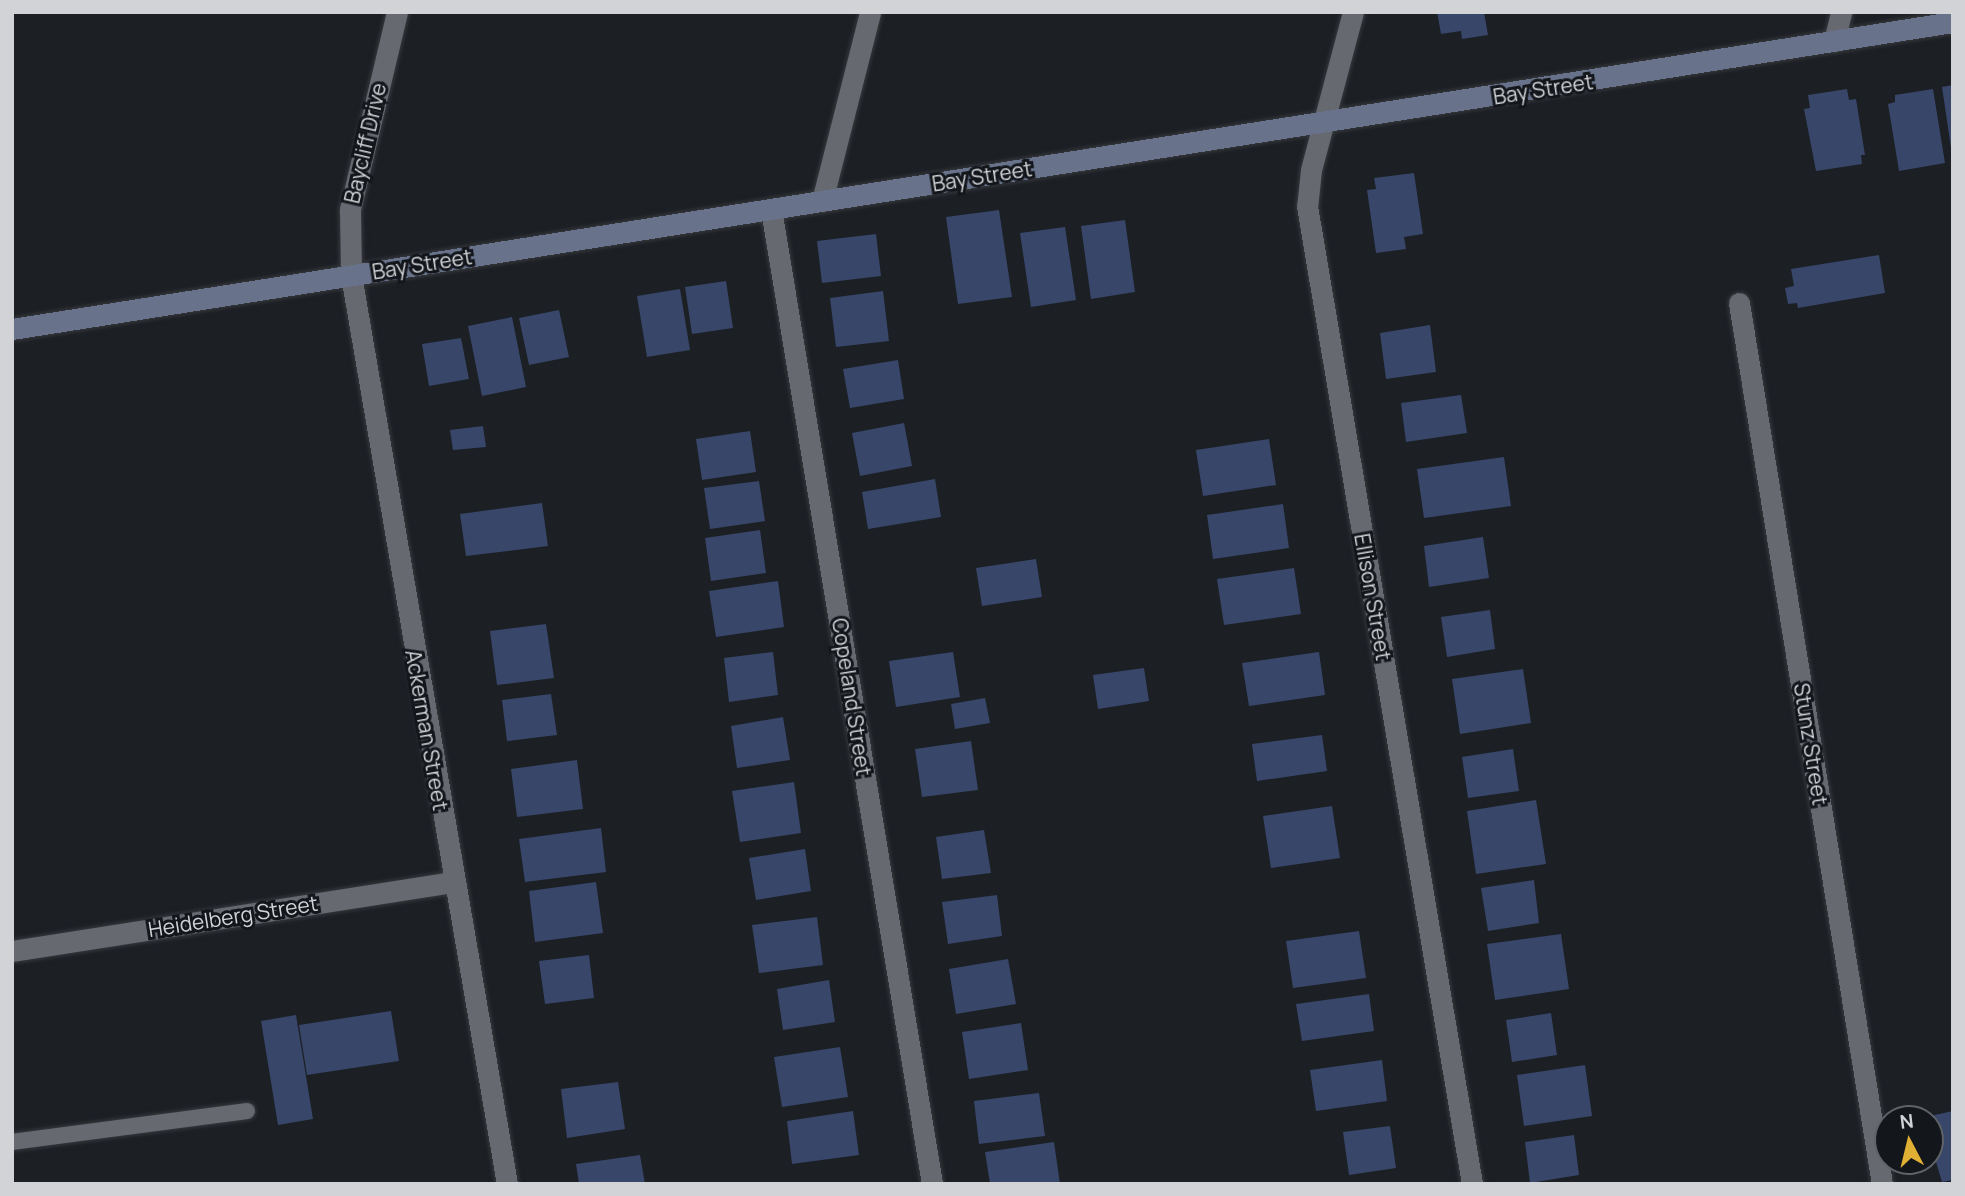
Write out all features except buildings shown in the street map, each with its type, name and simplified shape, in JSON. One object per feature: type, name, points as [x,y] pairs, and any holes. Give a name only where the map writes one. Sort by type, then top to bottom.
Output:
[{"type":"street","name":"Baycliff Drive","points":[[351,275],[349,210],[397,12]]},
{"type":"street","points":[[822,201],[870,12]]},
{"type":"street","name":"Ellison Street","points":[[1353,12],[1324,122],[1307,205],[1472,1184]]},
{"type":"street","points":[[1834,41],[1841,12]]},
{"type":"street","name":"Bay Street","points":[[12,329],[1953,22]]},
{"type":"street","name":"Copeland Street","points":[[771,209],[932,1184]]},
{"type":"street","name":"Ackerman Street","points":[[351,275],[453,882],[507,1184]]},
{"type":"street","name":"Stunz Street","points":[[1739,303],[1882,1184]]},
{"type":"street","name":"Heidelberg Street","points":[[12,951],[453,882]]},
{"type":"lane","points":[[12,1142],[247,1111]]}]
